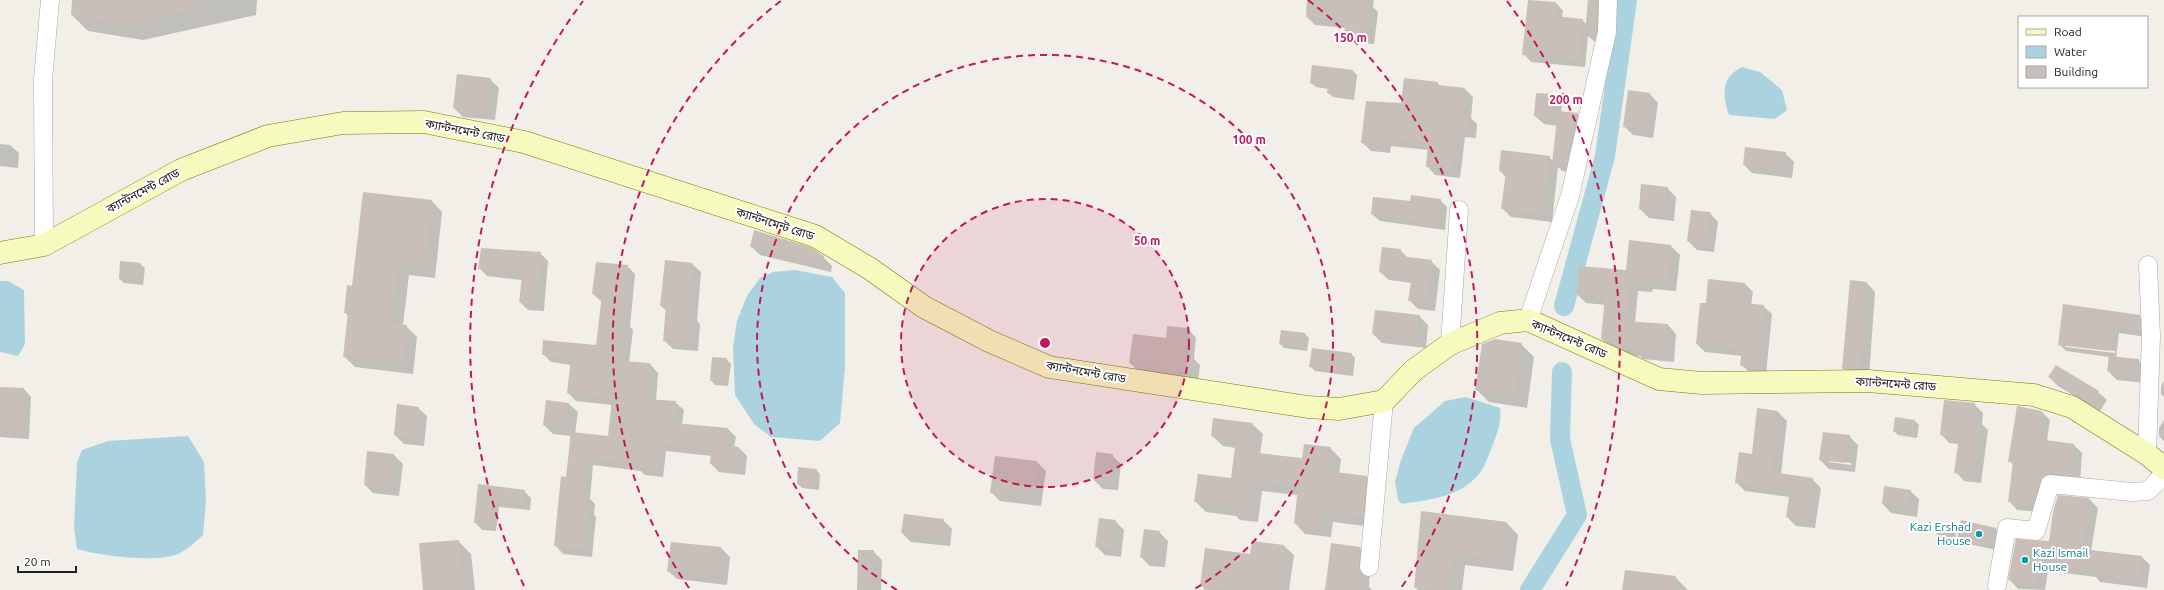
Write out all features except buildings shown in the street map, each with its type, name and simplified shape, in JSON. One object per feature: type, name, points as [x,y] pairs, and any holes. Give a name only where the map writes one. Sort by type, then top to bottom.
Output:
[{"type":"main road","name":"ক্যান্টনমেন্ট রোড","points":[[0,253],[44,245],[181,170],[268,136],[343,122],[424,122],[524,142],[815,236],[869,268],[924,307],[989,341],[1048,367],[1308,407],[1339,409],[1384,401],[1414,370],[1450,344],[1500,323],[1528,320],[1659,379],[1702,383],[1868,381],[2034,395],[2072,407],[2147,454],[2164,468]]},
{"type":"street","points":[[44,245],[43,80],[50,0]]},
{"type":"street","points":[[1528,320],[1570,196],[1607,32],[1608,0]]},
{"type":"street","points":[[1450,344],[1459,210]]},
{"type":"street","points":[[2147,454],[2151,336],[2148,265]]},
{"type":"street","points":[[1369,567],[1384,401]]},
{"type":"street","points":[[1997,585],[2007,528],[2036,531],[2050,484],[2132,492],[2148,491],[2164,474]]},
{"type":"water","points":[[1742,67],[1760,72],[1782,90],[1787,110],[1775,119],[1729,115],[1724,94],[1725,87],[1730,76]]},
{"type":"water","points":[[795,270],[832,277],[845,293],[845,367],[840,423],[820,441],[771,437],[754,424],[735,395],[733,347],[737,321],[747,296],[760,278],[773,272]]},
{"type":"water","points":[[0,281],[8,281],[24,290],[25,344],[18,356],[0,352]]},
{"type":"water","points":[[1466,397],[1500,408],[1500,423],[1482,470],[1466,486],[1457,491],[1436,498],[1402,504],[1398,500],[1395,482],[1401,460],[1414,428],[1445,401]]},
{"type":"water","points":[[188,436],[204,462],[206,501],[203,535],[184,551],[168,557],[128,558],[77,549],[74,526],[77,463],[82,450],[108,441]]},
{"type":"waterway","points":[[1564,306],[1605,156],[1627,0]]},
{"type":"waterway","points":[[1530,590],[1577,515],[1560,439],[1562,372]]},
{"type":"place","name":"Kazi Ershad House","points":[[1979,534]]},
{"type":"place","name":"Kazi Ismail House","points":[[2025,560]]}]
